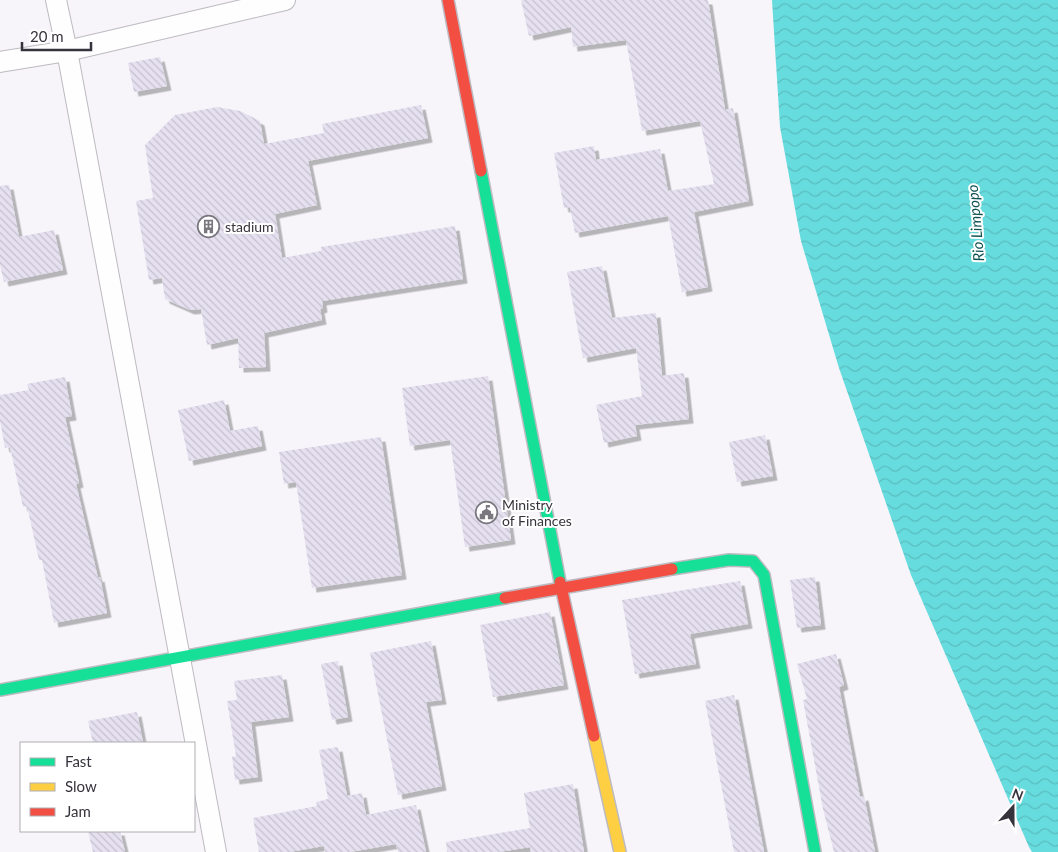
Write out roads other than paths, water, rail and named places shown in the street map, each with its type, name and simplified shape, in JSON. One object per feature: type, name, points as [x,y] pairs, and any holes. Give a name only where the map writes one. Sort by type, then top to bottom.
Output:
[{"type":"main road","points":[[448,0],[561,588],[620,852]]},
{"type":"main road","points":[[0,690],[561,588],[729,560],[753,561],[764,575],[815,852]]},
{"type":"street","points":[[56,0],[67,50],[216,852]]},
{"type":"street","points":[[0,62],[67,50],[285,0]]},
{"type":"water","name":"Rio Limpopo","points":[[772,0],[1058,0],[1058,852],[1032,852],[1029,847],[911,575],[839,368],[801,241],[780,127]]},
{"type":"place","name":"stadium","points":[[209,227]]},
{"type":"place","name":"Ministry of Finances","points":[[486,513]]}]
